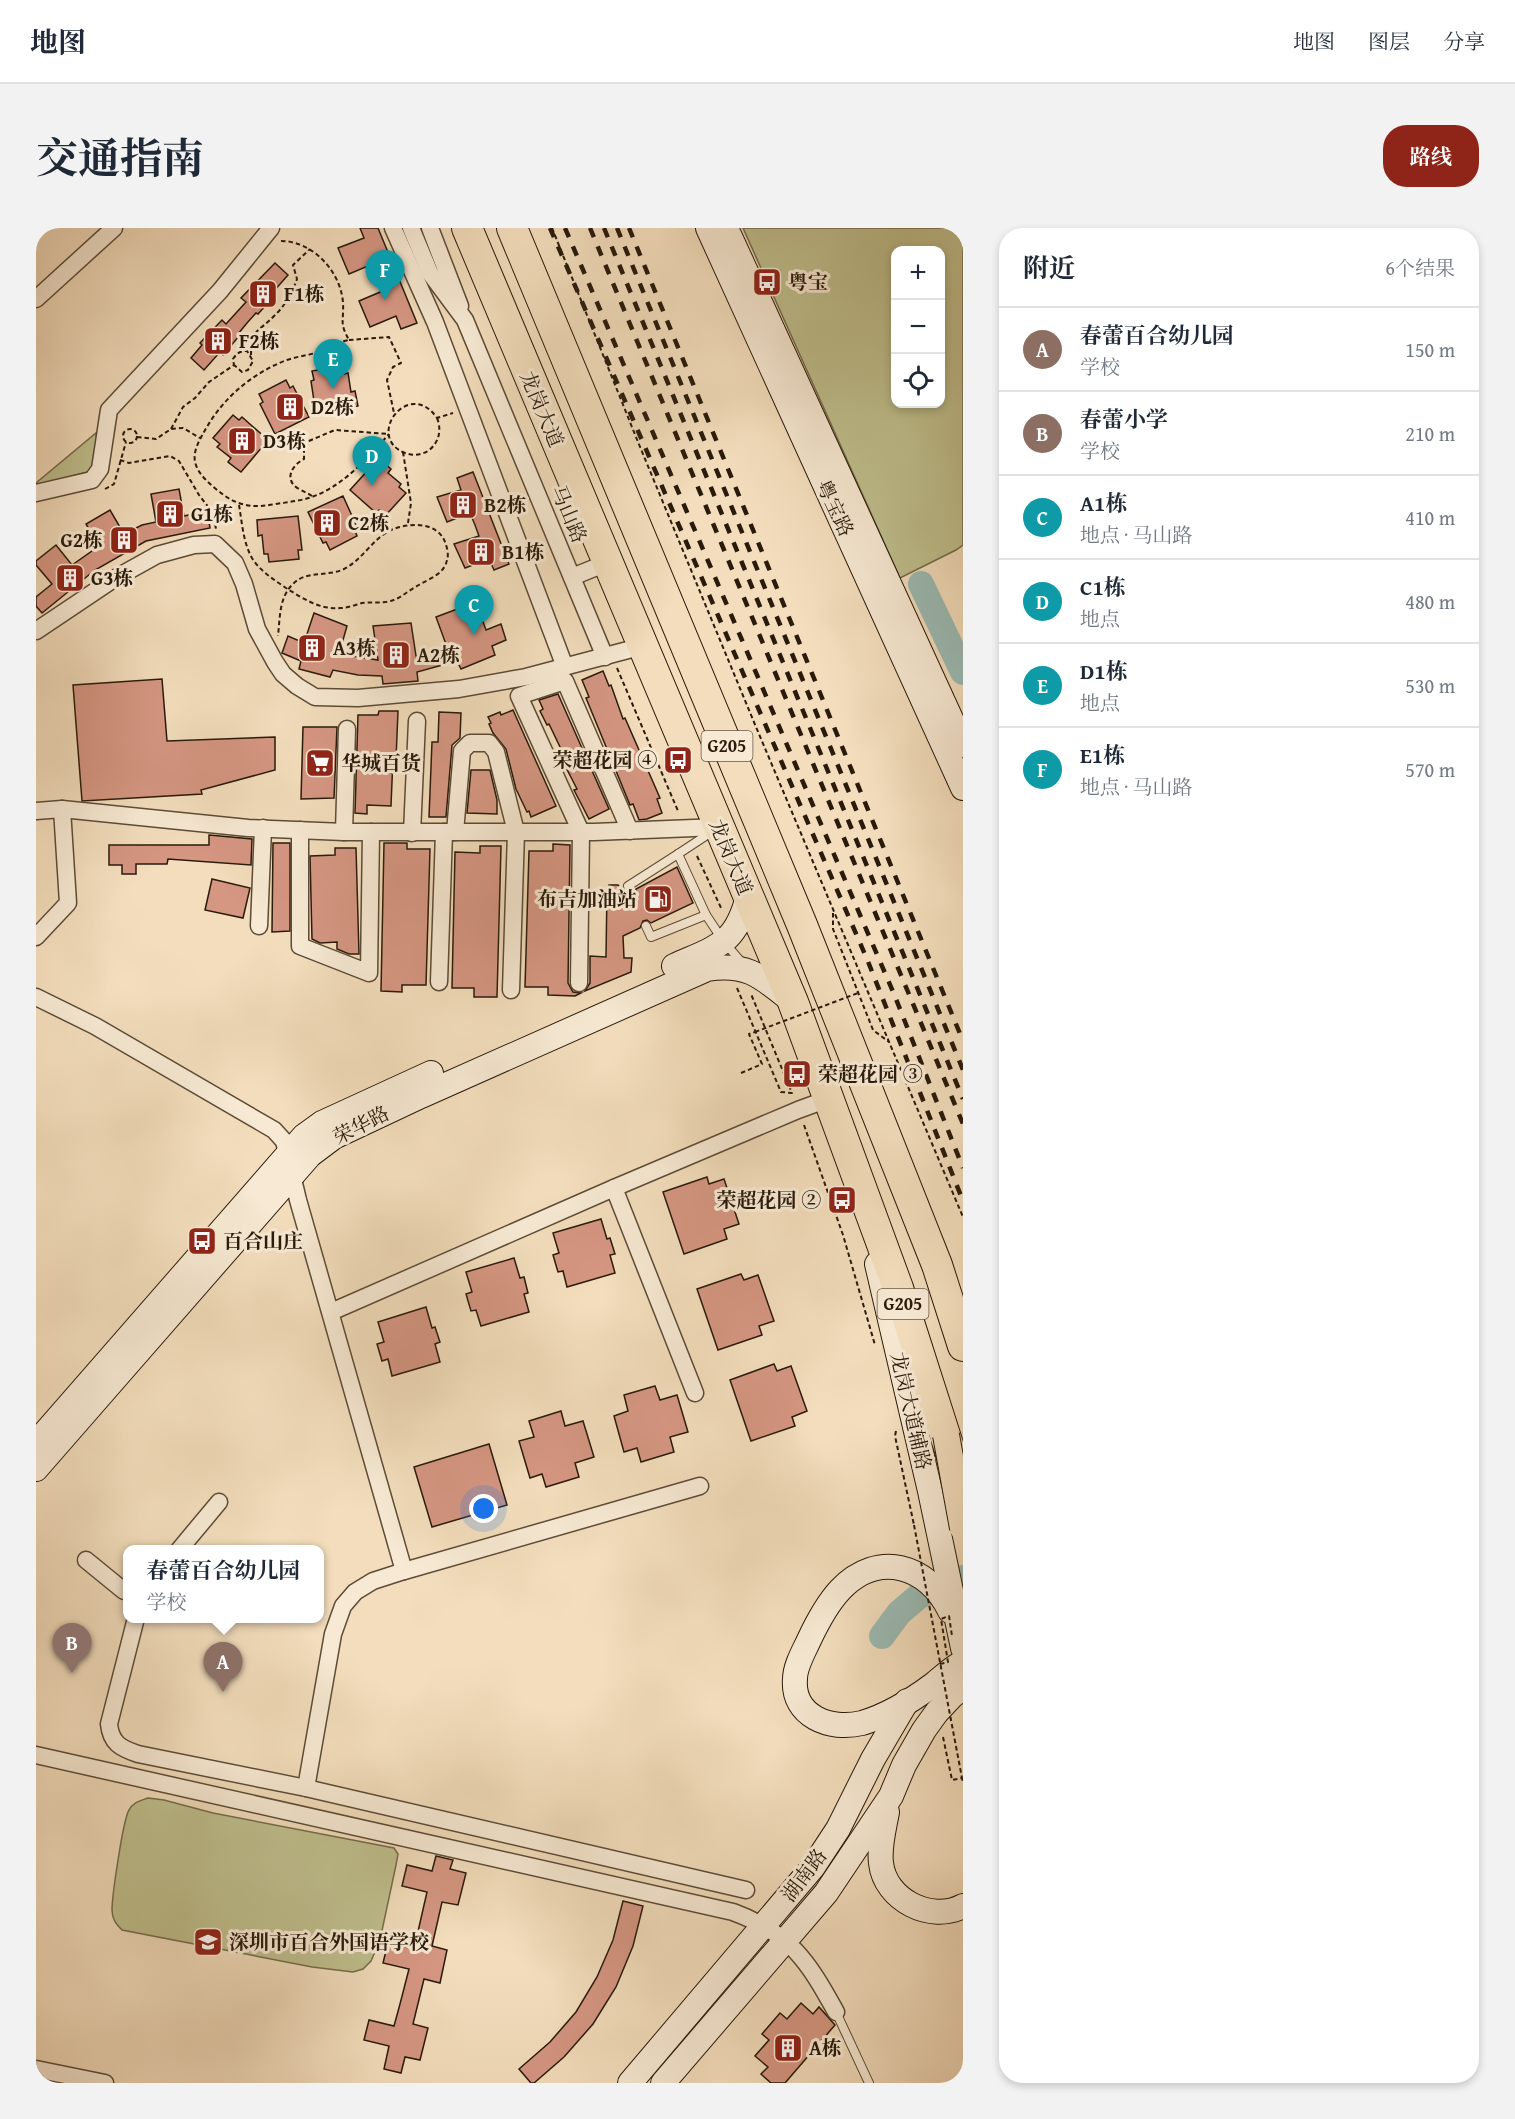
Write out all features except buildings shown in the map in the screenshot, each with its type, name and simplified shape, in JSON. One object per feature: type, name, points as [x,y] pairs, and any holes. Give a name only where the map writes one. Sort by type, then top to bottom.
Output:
[{"type":"highway","name":"龙岗大道","points":[[467,228],[793,1002],[898,1288],[933,1440],[963,1498]]},
{"type":"highway","name":"龙岗大道","points":[[512,228],[802,924],[938,1265],[963,1346]]},
{"type":"highway","points":[[938,1265],[963,1294]]},
{"type":"main road","name":"粤宝路","points":[[708,228],[963,788]]},
{"type":"main road","name":"粤宝路","points":[[726,228],[963,745]]},
{"type":"main road","name":"荣华路","points":[[36,1469],[289,1164],[304,1136],[340,1114],[724,942],[734,932],[743,917],[748,896]]},
{"type":"main road","name":"荣华路","points":[[40,1432],[289,1164],[310,1155],[334,1137],[421,1096],[707,969],[722,966],[748,980]]},
{"type":"main road","points":[[748,980],[793,1002]]},
{"type":"main road","name":"龙岗大道辅路","points":[[933,1440],[963,1528]]},
{"type":"main road","name":"龙岗大道辅路","points":[[933,1440],[958,1638]]},
{"type":"main road","points":[[907,1701],[862,1723],[848,1725],[823,1722],[807,1712],[800,1704],[795,1677],[804,1650],[822,1615],[840,1590],[854,1578],[876,1568],[901,1567],[928,1581],[939,1592],[958,1638]]},
{"type":"main road","name":"湖南路","points":[[630,2083],[813,1867],[838,1829],[873,1759],[907,1701],[952,1663]]},
{"type":"main road","name":"湖南路","points":[[663,2083],[826,1893],[891,1796],[904,1765],[924,1730],[937,1712],[963,1688]]},
{"type":"main road","points":[[891,1796],[880,1848],[881,1865],[889,1885],[904,1900],[917,1908],[930,1912],[945,1912],[963,1906]]},
{"type":"street","points":[[36,299],[114,228]]},
{"type":"street","points":[[36,493],[92,480],[100,469],[109,411],[220,291],[271,228]]},
{"type":"street","points":[[393,228],[435,322],[565,667]]},
{"type":"street","name":"马山路","points":[[411,228],[430,273],[465,321],[572,577],[611,662]]},
{"type":"street","points":[[430,228],[465,321]]},
{"type":"street","points":[[36,631],[112,580],[157,555],[194,545],[215,544],[235,563],[244,584],[257,629],[275,662],[283,674],[315,697],[358,698],[459,689],[565,667],[611,662],[643,646]]},
{"type":"street","points":[[572,577],[609,562]]},
{"type":"street","points":[[579,983],[581,832],[519,696],[565,681],[630,831]]},
{"type":"street","points":[[412,833],[417,721]]},
{"type":"street","points":[[344,832],[347,729]]},
{"type":"street","points":[[439,982],[449,832],[462,751],[470,744],[489,743],[496,752],[516,832],[511,990]]},
{"type":"street","points":[[36,811],[62,809],[263,828],[344,832],[581,832],[718,827]]},
{"type":"street","points":[[36,937],[68,903],[62,809]]},
{"type":"street","points":[[259,926],[263,828]]},
{"type":"street","points":[[300,830],[300,946],[369,973],[371,832]]},
{"type":"street","points":[[36,997],[95,1026],[274,1130],[284,1141],[404,1571]]},
{"type":"street","points":[[332,1312],[614,1188],[828,1099]]},
{"type":"street","points":[[614,1188],[695,1393]]},
{"type":"street","points":[[306,1788],[333,1634],[343,1606],[355,1592],[373,1581],[404,1571],[700,1486]]},
{"type":"street","points":[[183,1545],[219,1502]]},
{"type":"street","points":[[86,1560],[123,1590]]},
{"type":"street","points":[[135,1623],[110,1712],[110,1734],[114,1743],[123,1749],[306,1788],[746,1890]]},
{"type":"street","points":[[36,1755],[733,1912],[764,1926],[785,1940],[816,1976],[836,2012]]},
{"type":"street","points":[[36,2069],[105,2083]]},
{"type":"lane","points":[[630,891],[628,886],[718,827]]},
{"type":"lane","points":[[678,854],[706,915],[748,980]]},
{"type":"lane","points":[[646,926],[651,937],[706,915]]},
{"type":"lane","points":[[836,2012],[869,2083]]},
{"type":"path","points":[[552,228],[647,464],[963,1217]]},
{"type":"path","points":[[258,244],[274,241],[299,243],[324,261],[336,279],[343,302],[341,326],[349,340]]},
{"type":"path","points":[[251,355],[247,351],[242,351],[233,359],[234,365],[242,372],[248,370],[253,361],[251,355],[253,336],[258,328],[272,319],[288,298],[297,279],[293,265],[310,249]]},
{"type":"path","points":[[389,434],[348,475],[327,490],[313,497],[263,507],[239,505],[201,474],[195,463],[195,453],[200,438],[212,417],[236,390],[285,361],[317,352],[336,342],[389,337],[401,363],[393,367],[387,380],[394,414]]},
{"type":"path","points":[[137,437],[156,439],[171,429],[183,407],[195,398],[208,382],[234,365]]},
{"type":"path","points":[[248,370],[253,378]]},
{"type":"path","points":[[408,404],[428,407],[437,418],[439,436],[431,448],[418,455],[403,452],[391,441],[390,420],[394,414],[408,404]]},
{"type":"path","points":[[437,418],[467,408]]},
{"type":"path","points":[[171,429],[183,428],[200,438]]},
{"type":"path","points":[[114,484],[126,441],[123,435],[127,429],[133,429],[137,437]]},
{"type":"path","points":[[313,497],[293,484],[290,477],[291,469],[297,462],[304,459],[304,443],[335,430],[389,434]]},
{"type":"path","points":[[126,441],[133,442],[137,437]]},
{"type":"path","points":[[403,452],[411,503],[408,525]]},
{"type":"path","points":[[120,460],[129,463],[170,456],[176,458],[213,513],[216,522],[215,534]]},
{"type":"path","points":[[239,505],[242,528],[252,557],[265,573],[288,589],[302,598],[332,608],[363,603],[384,603],[402,596],[432,579],[442,570],[448,560],[447,548],[443,537],[433,529],[422,525],[408,525],[390,531],[376,540],[353,564],[341,570],[302,578],[294,582],[288,589],[281,609],[275,662]]},
{"type":"path","points":[[611,662],[678,811]]},
{"type":"path","points":[[696,853],[723,912]]},
{"type":"path","points":[[833,910],[833,929],[873,1030],[890,1044]]},
{"type":"path","points":[[739,994],[781,1092],[792,1093],[748,980]]},
{"type":"path","points":[[741,1073],[762,1064],[749,1034],[858,993]]},
{"type":"path","points":[[803,1122],[843,1235],[875,1344]]},
{"type":"path","points":[[898,1424],[895,1436],[914,1525],[952,1663],[963,1783]]},
{"type":"path","points":[[952,1663],[948,1662],[941,1619],[949,1616],[958,1638]]},
{"type":"path","points":[[944,1744],[952,1780],[962,1778]]},
{"type":"green space","points":[[743,228],[963,228],[963,545],[900,578]]},
{"type":"green space","points":[[96,433],[102,468],[36,486],[36,483]]},
{"type":"green space","points":[[148,1798],[394,1848],[398,1854],[396,1865],[380,1940],[371,1961],[363,1969],[353,1972],[312,1967],[122,1930],[115,1921],[112,1910],[124,1828],[131,1807]]},
{"type":"waterway","points":[[921,584],[963,672]]},
{"type":"waterway","points":[[882,1636],[899,1613],[919,1596],[963,1578]]},
{"type":"railway","points":[[550,228],[867,959],[963,1201]]},
{"type":"railway","points":[[565,228],[894,994],[963,1168]]},
{"type":"railway","points":[[590,228],[963,1124]]},
{"type":"railway","points":[[604,228],[963,1099]]},
{"type":"railway","points":[[617,228],[963,1070]]},
{"type":"railway","points":[[629,228],[963,1041]]},
{"type":"place","name":"粤宝","points":[[767,282]]},
{"type":"place","name":"F1栋","points":[[263,294]]},
{"type":"place","name":"E1栋","points":[[385,300]]},
{"type":"place","name":"F2栋","points":[[218,341]]},
{"type":"place","name":"D1栋","points":[[333,389]]},
{"type":"place","name":"D2栋","points":[[290,407]]},
{"type":"place","name":"D3栋","points":[[242,441]]},
{"type":"place","name":"C1栋","points":[[372,486]]},
{"type":"place","name":"B2栋","points":[[463,505]]},
{"type":"place","name":"G1栋","points":[[170,514]]},
{"type":"place","name":"C2栋","points":[[327,523]]},
{"type":"place","name":"G2栋","points":[[124,540]]},
{"type":"place","name":"B1栋","points":[[481,552]]},
{"type":"place","name":"G3栋","points":[[70,578]]},
{"type":"place","name":"A1栋","points":[[474,635]]},
{"type":"place","name":"A3栋","points":[[312,648]]},
{"type":"place","name":"A2栋","points":[[396,655]]},
{"type":"place","name":"荣超花园 ④","points":[[678,760]]},
{"type":"place","name":"华城百货","points":[[320,763]]},
{"type":"place","name":"布吉加油站","points":[[658,899]]},
{"type":"place","name":"荣超花园 ③","points":[[797,1074]]},
{"type":"place","name":"荣超花园 ②","points":[[842,1200]]},
{"type":"place","name":"百合山庄","points":[[202,1241]]},
{"type":"place","name":"春蕾小学","points":[[72,1673]]},
{"type":"place","name":"春蕾百合幼儿园","points":[[223,1692]]},
{"type":"place","name":"深圳市百合外国语学校","points":[[208,1942]]},
{"type":"place","name":"A栋","points":[[788,2048]]}]
